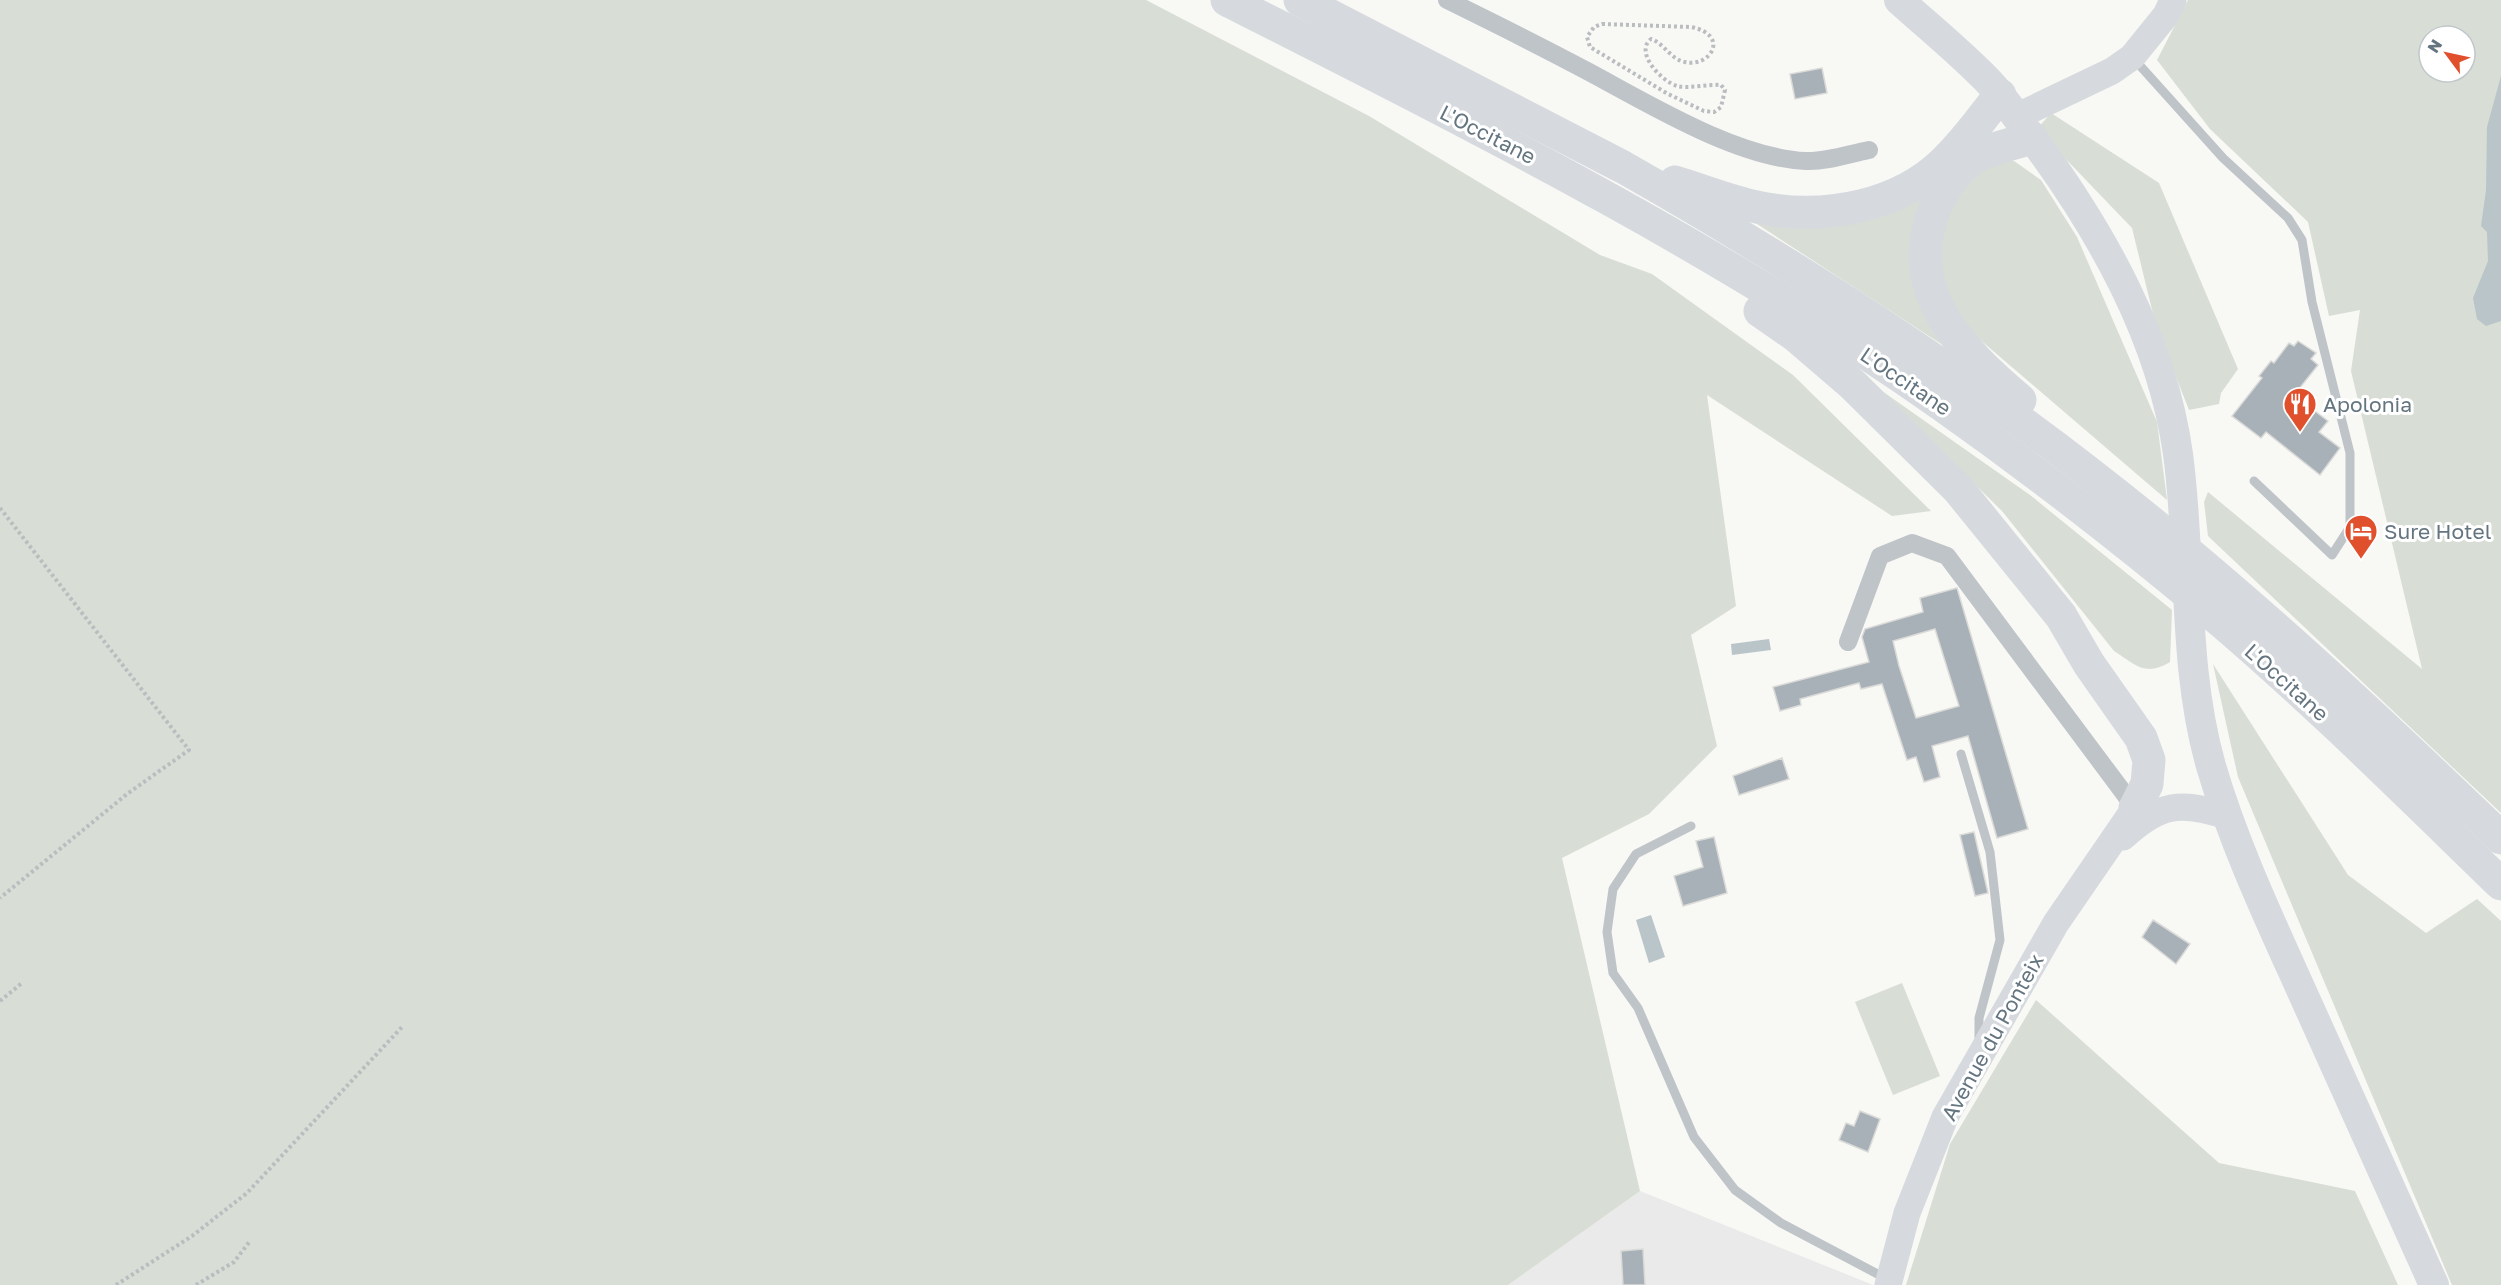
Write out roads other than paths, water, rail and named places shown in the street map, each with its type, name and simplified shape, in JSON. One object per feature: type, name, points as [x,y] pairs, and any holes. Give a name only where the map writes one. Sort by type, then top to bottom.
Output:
[{"type":"highway","name":"L'Occitane","points":[[1227,0],[1572,177],[1766,290],[1949,410],[2101,523],[2211,614],[2377,764],[2501,884]]},
{"type":"highway","name":"L'Occitane","points":[[1300,0],[1623,167],[1814,280],[2008,413],[2084,469],[2275,625],[2501,838]]},
{"type":"highway","points":[[1623,167],[1765,209],[1802,213],[1850,208],[1885,199],[1920,180],[2016,117]]},
{"type":"highway","points":[[2016,117],[1996,147],[1974,158],[1959,170],[1943,191],[1927,235],[1927,275],[1940,314],[1954,335],[1981,365],[2061,435],[2084,469]]},
{"type":"highway","points":[[1683,243],[1703,271],[1796,336],[1852,385],[1958,489],[2061,616],[2089,664],[2141,738],[2149,760],[2147,784],[2135,807]]},
{"type":"main road","points":[[1899,0],[1964,58],[2016,117],[2075,198],[2103,244],[2133,305],[2166,395],[2179,463],[2193,667],[2198,709],[2211,765],[2227,816],[2291,969],[2434,1285]]},
{"type":"street","points":[[1447,0],[1550,51],[1695,128],[1755,151],[1808,162],[1869,150]]},
{"type":"street","points":[[2016,117],[2112,71],[2132,57],[2166,15],[2174,0]]},
{"type":"street","points":[[1848,642],[1880,556],[1912,543],[1947,556],[2135,807]]},
{"type":"street","name":"Avenue du Ponteix","points":[[1889,1283],[1907,1213],[1945,1118],[2056,923],[2135,807]]},
{"type":"street","points":[[2100,857],[2143,819],[2167,807],[2192,807],[2227,816]]},
{"type":"lane","points":[[2132,57],[2223,158],[2288,218],[2302,240],[2312,302],[2350,453],[2350,527],[2332,555],[2254,481]]},
{"type":"lane","points":[[1961,754],[1990,852],[2000,940],[1979,1018],[1979,1057]]},
{"type":"lane","points":[[1691,826],[1636,854],[1614,889],[1606,932],[1613,973],[1638,1008],[1694,1137],[1735,1190],[1781,1223],[1889,1283]]},
{"type":"place","name":"Apolonia","points":[[2300,433]]},
{"type":"place","name":"Sure Hotel","points":[[2361,560]]}]
